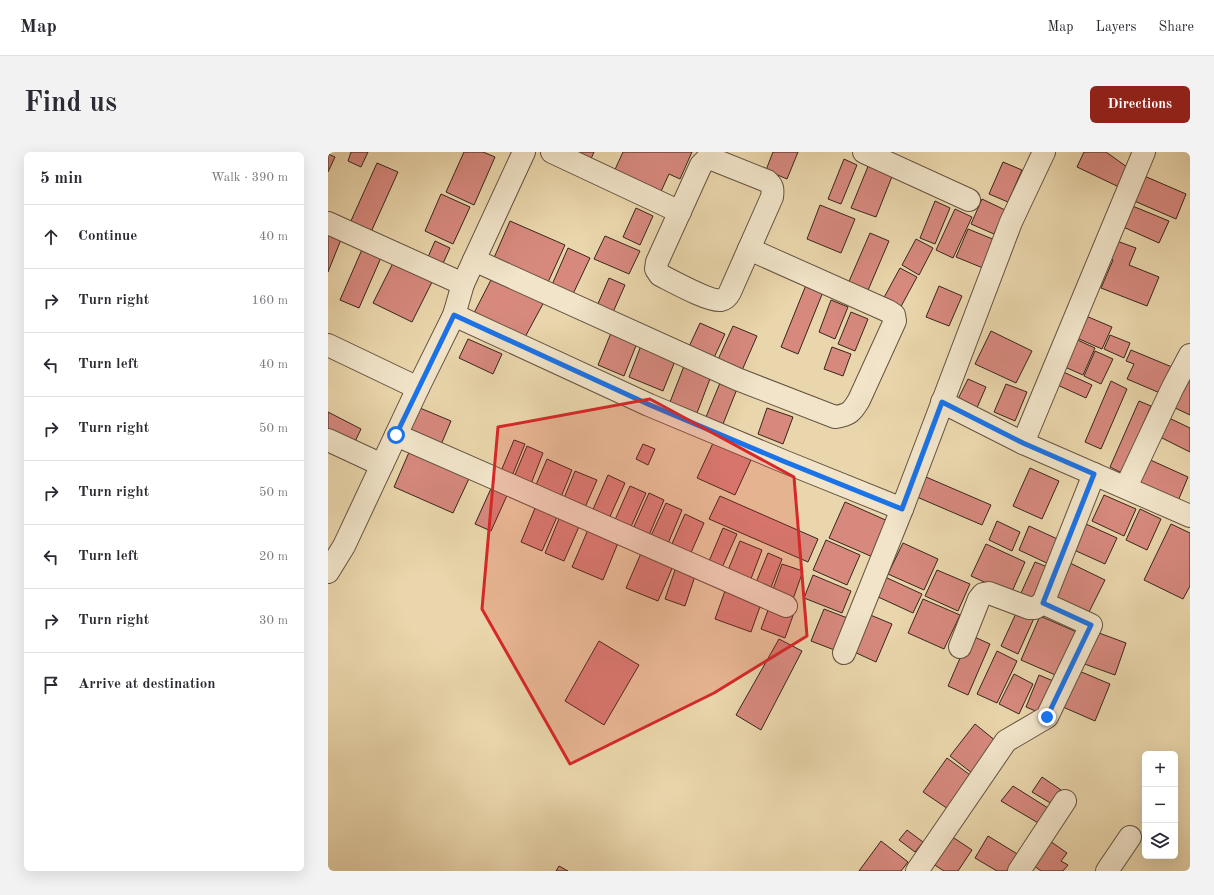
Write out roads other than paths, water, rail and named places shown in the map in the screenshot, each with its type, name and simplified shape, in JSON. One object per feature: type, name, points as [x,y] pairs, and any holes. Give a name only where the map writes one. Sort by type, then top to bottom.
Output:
[{"type":"street","points":[[552,152],[680,212]]},
{"type":"street","points":[[864,152],[969,200]]},
{"type":"street","points":[[844,653],[902,509],[1011,222],[1044,152]]},
{"type":"street","points":[[1023,443],[1144,152]]},
{"type":"street","points":[[328,572],[336,542],[382,466],[454,315],[463,284],[520,153]]},
{"type":"street","points":[[706,160],[718,160],[768,180],[772,184],[772,197],[730,292],[725,299],[719,301],[709,298],[660,275],[656,269],[657,262],[680,212],[701,165],[706,160]]},
{"type":"street","points":[[328,223],[463,284]]},
{"type":"street","points":[[474,260],[737,379],[835,417],[846,415],[854,409],[859,400],[895,321],[894,315],[749,249]]},
{"type":"street","points":[[454,315],[650,405],[902,509]]},
{"type":"street","points":[[328,345],[418,388]]},
{"type":"street","points":[[1126,488],[1173,386],[1189,360]]},
{"type":"street","points":[[942,402],[1023,443],[1190,516]]},
{"type":"street","points":[[396,435],[786,606]]},
{"type":"street","points":[[328,440],[382,466]]},
{"type":"street","points":[[960,647],[979,599],[983,594],[989,593],[1028,608],[1035,608],[1043,603],[1094,474]]},
{"type":"street","points":[[917,871],[1006,741],[1047,717],[1091,625],[1043,603]]},
{"type":"street","points":[[1018,871],[1065,800]]},
{"type":"street","points":[[1107,871],[1130,837]]}]
